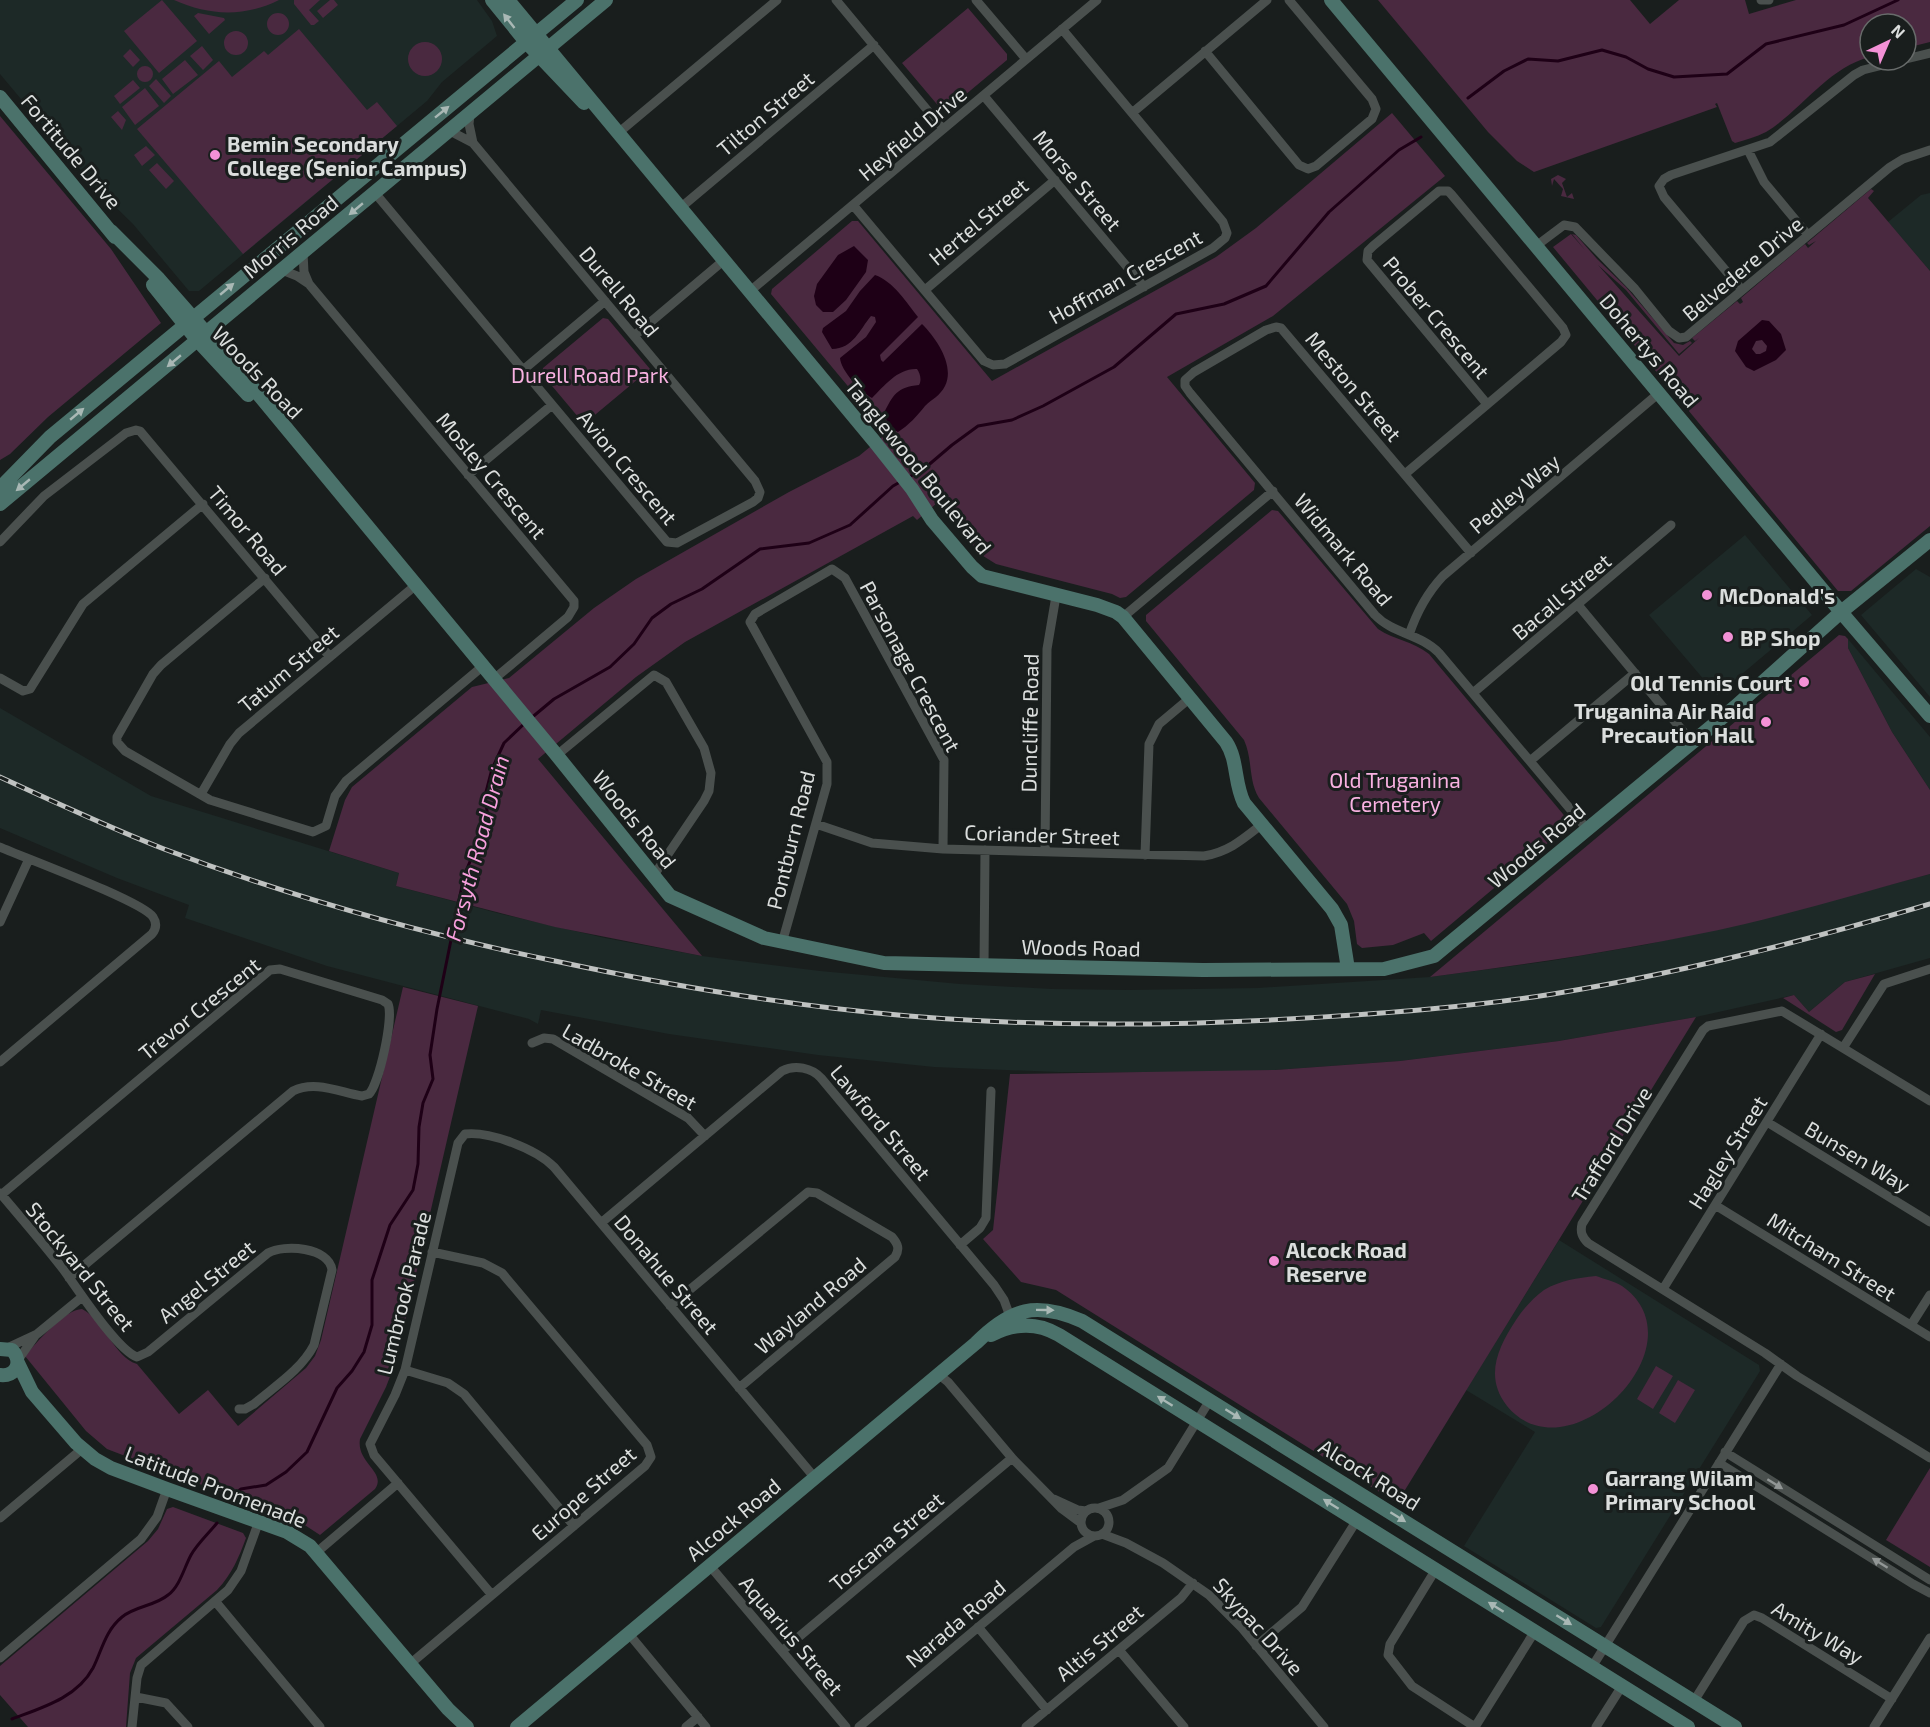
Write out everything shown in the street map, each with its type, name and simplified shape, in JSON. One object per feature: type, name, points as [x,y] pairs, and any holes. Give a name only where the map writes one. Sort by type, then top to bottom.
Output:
[{"type":"street","points":[[492,0],[531,38]]},
{"type":"street","points":[[508,0],[531,38]]},
{"type":"street","name":"Morris Road","points":[[0,488],[50,436],[577,0]]},
{"type":"street","name":"Morris Road","points":[[0,504],[606,0]]},
{"type":"street","points":[[617,134],[777,0]]},
{"type":"street","points":[[836,0],[943,129]]},
{"type":"street","points":[[976,0],[1026,59]]},
{"type":"street","name":"Heyfield Drive","points":[[749,292],[1097,0]]},
{"type":"street","points":[[1131,113],[1267,0]]},
{"type":"street","points":[[1205,51],[1299,165],[1308,169],[1316,166],[1372,119],[1376,109],[1372,99],[1289,0]]},
{"type":"street","points":[[1761,0],[1769,0]]},
{"type":"street","name":"Dohertys Road","points":[[1334,4],[1930,716]]},
{"type":"street","name":"Hoffman Crescent","points":[[853,205],[984,361],[999,365],[1144,287],[1221,242],[1225,238],[1227,228],[1062,30]]},
{"type":"street","name":"Tanglewood Boulevard","points":[[531,38],[598,107],[617,134],[874,441],[964,558],[982,576],[1107,608],[1123,617],[1231,750],[1239,794],[1261,825],[1332,909],[1341,925],[1348,969]]},
{"type":"street","name":"Tilton Street","points":[[680,209],[874,45]]},
{"type":"street","points":[[1742,290],[1664,197],[1659,186],[1671,175],[1770,142],[1859,72]]},
{"type":"street","name":"Morse Street","points":[[984,96],[1144,287]]},
{"type":"street","name":"Fortitude Drive","points":[[0,97],[111,231],[159,279],[188,321]]},
{"type":"street","points":[[470,114],[469,124],[473,143]]},
{"type":"street","name":"Durell Road","points":[[450,131],[473,143],[755,481],[760,492]]},
{"type":"street","points":[[1748,150],[1764,182],[1808,235]]},
{"type":"street","name":"Belvedere Drive","points":[[1536,246],[1564,225],[1575,227],[1635,289],[1669,331],[1679,338],[1690,335],[1890,167],[1903,159],[1930,150]]},
{"type":"street","points":[[361,178],[375,193]]},
{"type":"street","name":"Hertel Street","points":[[925,290],[1055,180]]},
{"type":"street","name":"Prober Crescent","points":[[1440,191],[1448,191],[1563,328],[1566,335],[1561,342],[1487,404],[1371,267],[1366,255],[1373,246],[1440,191]]},
{"type":"street","name":"Avion Crescent","points":[[375,193],[667,542],[672,544],[683,540],[753,502],[758,498],[760,492]]},
{"type":"street","name":"Mosley Crescent","points":[[303,253],[302,261],[309,284]]},
{"type":"street","points":[[634,336],[723,261]]},
{"type":"street","name":"Mosley Crescent","points":[[282,270],[309,284],[574,601],[574,608],[568,617],[494,679]]},
{"type":"street","points":[[523,370],[605,301]]},
{"type":"street","name":"Woods Road","points":[[188,321],[302,448],[556,754],[670,896],[764,939],[884,963],[1203,970],[1384,969],[1434,956],[1692,742],[1841,612],[1930,540]]},
{"type":"street","name":"Meston Street","points":[[1185,380],[1194,372],[1266,330],[1272,327],[1281,328],[1471,553]]},
{"type":"street","name":"Widmark Road","points":[[1185,380],[1185,386],[1190,393],[1382,622],[1431,645],[1587,829]]},
{"type":"street","name":"Pedley Way","points":[[1409,635],[1414,619],[1435,585],[1659,393]]},
{"type":"street","points":[[1405,474],[1487,404]]},
{"type":"street","points":[[468,475],[552,405]]},
{"type":"street","name":"Timor Road","points":[[0,542],[44,496],[126,433],[136,430],[145,435],[330,657]]},
{"type":"street","points":[[33,453],[47,466]]},
{"type":"street","points":[[1123,617],[1273,492]]},
{"type":"street","points":[[0,678],[23,691],[30,689],[83,604],[203,504]]},
{"type":"street","name":"Bacall Street","points":[[1473,693],[1671,525]]},
{"type":"street","name":"Parsonage Crescent","points":[[750,622],[755,614],[832,569],[845,578],[944,760],[943,849]]},
{"type":"street","points":[[265,578],[157,670],[120,730],[117,742],[125,751],[217,802],[313,832],[326,825],[335,796],[345,781],[483,666]]},
{"type":"street","name":"Tatum Street","points":[[201,795],[230,744],[239,733],[416,585]]},
{"type":"street","name":"Duncliffe Road","points":[[1045,851],[1047,649],[1056,596]]},
{"type":"street","points":[[1578,605],[1692,742]]},
{"type":"street","name":"Pontburn Road","points":[[750,622],[827,762],[827,784],[782,943]]},
{"type":"street","points":[[1530,761],[1635,673]]},
{"type":"street","points":[[556,754],[654,675],[666,682],[704,748],[711,773],[709,791],[704,801],[654,875]]},
{"type":"street","points":[[1145,855],[1149,744],[1159,724],[1190,698]]},
{"type":"street","name":"Coriander Street","points":[[816,824],[872,843],[943,849],[1204,856],[1219,854],[1233,847],[1261,825]]},
{"type":"street","points":[[0,847],[127,901],[151,915],[156,926],[154,932],[0,1062]]},
{"type":"street","points":[[984,966],[986,850]]},
{"type":"street","points":[[0,922],[29,860]]},
{"type":"street","name":"Trevor Crescent","points":[[1,1194],[270,970],[280,969],[382,999],[388,1004],[390,1019],[375,1084],[371,1092],[362,1096],[313,1086],[292,1091],[69,1278]]},
{"type":"street","points":[[1843,1048],[1884,984],[1930,969]]},
{"type":"street","name":"Trafford Drive","points":[[1930,1101],[1779,1010],[1711,1025],[1705,1028],[1581,1228],[1581,1235],[1585,1240],[1930,1458]]},
{"type":"street","name":"Hagley Street","points":[[1663,1289],[1821,1034]]},
{"type":"street","name":"Ladbroke Street","points":[[532,1043],[544,1038],[553,1039],[688,1118],[705,1136]]},
{"type":"street","name":"Lawford Street","points":[[601,1223],[786,1069],[812,1070],[998,1290],[1011,1321]]},
{"type":"street","points":[[960,1245],[980,1228],[986,1218],[991,1091]]},
{"type":"street","name":"Bunsen Way","points":[[1767,1122],[1930,1222]]},
{"type":"street","name":"Donahue Street","points":[[465,1134],[476,1134],[518,1144],[540,1155],[559,1173],[815,1478]]},
{"type":"street","name":"Lumbrook Parade","points":[[465,1134],[458,1143],[405,1370],[370,1444],[374,1455],[492,1595]]},
{"type":"street","name":"Wayland Road","points":[[670,1306],[808,1192],[822,1196],[892,1237],[898,1247],[895,1257],[739,1388]]},
{"type":"street","name":"Stockyard Street","points":[[1,1194],[126,1350],[137,1357]]},
{"type":"street","name":"Mitcham Street","points":[[1715,1204],[1930,1337]]},
{"type":"street","name":"Angel Street","points":[[137,1357],[148,1352],[268,1253],[279,1248],[292,1248],[324,1256],[332,1270],[314,1345],[309,1354],[299,1366],[254,1404],[245,1409],[238,1409]]},
{"type":"street","name":"Europe Street","points":[[410,1664],[645,1467],[651,1457],[651,1451],[502,1273],[483,1263],[432,1252]]},
{"type":"street","points":[[1911,1325],[1930,1295]]},
{"type":"street","points":[[3,1376],[14,1372],[18,1361],[37,1334],[82,1297]]},
{"type":"street","name":"Alcock Road","points":[[517,1727],[997,1323],[1011,1321],[1023,1312],[1047,1309],[1082,1321],[1735,1727]]},
{"type":"street","points":[[1011,1321],[1053,1331],[1688,1727]]},
{"type":"street","points":[[3,1348],[37,1334]]},
{"type":"street","name":"Latitude Promenade","points":[[3,1348],[14,1352],[32,1392],[82,1449],[111,1468],[296,1536],[317,1552],[448,1709],[467,1727]]},
{"type":"street","points":[[1592,1667],[1781,1364]]},
{"type":"street","points":[[405,1370],[441,1380],[459,1390],[574,1526]]},
{"type":"street","points":[[938,1374],[948,1382],[1012,1458],[1062,1509],[1081,1524],[1086,1533],[1098,1535],[1107,1530],[1109,1520],[1124,1500],[1168,1468],[1210,1400]]},
{"type":"street","name":"Latitude Promenade","points":[[3,1376],[32,1392]]},
{"type":"street","points":[[0,1518],[82,1449]]},
{"type":"street","points":[[1725,1452],[1930,1580]]},
{"type":"street","name":"Toscana Street","points":[[782,1651],[1012,1458]]},
{"type":"street","points":[[1719,1463],[1930,1593]]},
{"type":"street","points":[[317,1552],[398,1483]]},
{"type":"street","points":[[0,1658],[141,1539],[157,1517],[167,1489]]},
{"type":"street","points":[[1052,1498],[1078,1510],[1099,1508],[1124,1500]]},
{"type":"street","points":[[1099,1508],[1105,1511],[1109,1520]]},
{"type":"street","points":[[1081,1524],[1086,1510]]},
{"type":"street","name":"Skypac Drive","points":[[1109,1520],[1126,1544]]},
{"type":"street","points":[[1256,1646],[1302,1607],[1357,1520]]},
{"type":"street","points":[[132,1727],[139,1670],[144,1660],[228,1590],[241,1571],[259,1521]]},
{"type":"street","name":"Narada Road","points":[[1074,1547],[1081,1524]]},
{"type":"street","points":[[1843,1540],[1849,1530]]},
{"type":"street","name":"Narada Road","points":[[859,1727],[1074,1547],[1098,1535]]},
{"type":"street","name":"Skypac Drive","points":[[1098,1535],[1126,1544],[1194,1582],[1226,1610],[1324,1727]]},
{"type":"street","name":"Aquarius Street","points":[[710,1566],[846,1727]]},
{"type":"street","points":[[1436,1569],[1390,1644],[1388,1655],[1412,1686],[1475,1727],[1535,1631]]},
{"type":"street","name":"Altis Street","points":[[1026,1727],[1181,1598],[1194,1582]]},
{"type":"street","points":[[215,1601],[320,1727]]},
{"type":"street","name":"Amity Way","points":[[1694,1701],[1744,1621],[1754,1615],[1892,1699]]},
{"type":"street","points":[[978,1627],[1047,1710]]},
{"type":"street","points":[[629,1634],[706,1727]]},
{"type":"street","points":[[1875,1727],[1930,1638]]},
{"type":"street","points":[[1119,1650],[1184,1727]]},
{"type":"street","points":[[1596,1727],[1622,1686]]},
{"type":"street","points":[[136,1697],[166,1703],[188,1727]]},
{"type":"street","name":"Latitude Promenade","points":[[448,1709],[457,1727]]},
{"type":"street","points":[[686,1727],[698,1717]]},
{"type":"shaded area","name":"Bemin Secondary College (Senior Campus)","points":[[0,0],[477,0],[492,21],[497,36],[442,82],[427,101],[199,291],[189,291],[133,224],[93,185],[0,74]]},
{"type":"shaded area","points":[[1930,193],[1930,271],[1888,222],[1921,195]]},
{"type":"shaded area","points":[[854,246],[868,260],[866,272],[846,300],[833,312],[823,312],[816,305],[814,296],[817,284],[838,255]]},
{"type":"shaded area","points":[[875,275],[894,287],[918,317],[880,355],[881,360],[883,362],[922,324],[939,345],[948,370],[945,386],[941,392],[898,432],[892,429],[884,413],[897,393],[919,385],[920,377],[917,369],[904,371],[872,398],[852,381],[840,358],[866,337],[876,322],[875,317],[871,316],[851,342],[839,348],[832,349],[822,332],[823,328],[846,311]]},
{"type":"shaded area","points":[[1762,320],[1769,321],[1781,334],[1786,350],[1776,360],[1754,371],[1746,367],[1735,351],[1738,341]],"holes":[[[1762,340],[1767,346],[1766,351],[1760,354],[1756,354],[1752,349],[1756,341]]]},
{"type":"shaded area","points":[[1745,535],[1812,615],[1717,695],[1649,615]]},
{"type":"shaded area","points":[[1916,569],[1930,577],[1930,697],[1861,615]]},
{"type":"shaded area","points":[[1848,639],[1930,737],[1930,790],[1892,732],[1848,648]]},
{"type":"shaded area","points":[[0,708],[151,796],[399,873],[396,886],[501,914],[605,938],[702,956],[820,971],[960,984],[1052,989],[1258,988],[1430,977],[1550,961],[1644,945],[1746,923],[1930,874],[1930,958],[1845,982],[1809,1012],[1794,995],[1696,1017],[1559,1041],[1400,1061],[1275,1070],[1204,1073],[1058,1072],[934,1067],[818,1055],[669,1034],[541,1010],[538,1024],[529,1019],[327,966],[185,918],[189,905],[117,878],[0,828]]},
{"type":"shaded area","name":"Garrang Wilam Primary School","points":[[1559,1240],[1759,1365],[1760,1371],[1601,1627],[1596,1628],[1464,1546],[1535,1432],[1466,1390]]},
{"type":"green space","points":[[162,0],[197,41],[159,73],[124,31]]},
{"type":"green space","points":[[174,0],[279,0],[266,6],[240,12],[214,12]]},
{"type":"green space","points":[[294,0],[320,0],[309,10],[319,21],[311,25],[294,4]]},
{"type":"green space","points":[[330,0],[334,0],[338,5],[323,18],[317,11]]},
{"type":"green space","points":[[1378,0],[1630,0],[1650,24],[1679,0],[1745,0],[1749,14],[1796,0],[1930,0],[1930,42],[1918,45],[1918,12],[1858,12],[1858,61],[1828,80],[1766,132],[1735,143],[1732,141],[1717,103],[1715,104],[1717,107],[1534,172],[1517,161],[1488,132]]},
{"type":"green space","points":[[968,8],[1007,54],[1007,60],[947,110],[941,109],[902,63]]},
{"type":"green space","points":[[198,13],[225,20],[209,34],[194,16]]},
{"type":"green space","points":[[274,13],[282,13],[289,20],[289,28],[282,35],[274,35],[267,28],[267,20]]},
{"type":"green space","points":[[299,29],[367,110],[377,102],[397,126],[243,254],[137,129],[219,61],[232,77],[264,51],[268,55]]},
{"type":"green space","points":[[236,31],[241,32],[247,38],[247,48],[241,54],[236,55],[231,54],[225,48],[224,43],[225,38],[231,32]]},
{"type":"green space","points":[[425,42],[437,47],[442,59],[437,71],[425,76],[413,71],[408,59],[413,47]]},
{"type":"green space","points":[[202,46],[213,60],[203,70],[190,56]]},
{"type":"green space","points":[[130,49],[140,60],[133,67],[123,56]]},
{"type":"green space","points":[[185,60],[198,75],[173,94],[162,79]]},
{"type":"green space","points":[[145,66],[153,74],[145,82],[137,74]]},
{"type":"green space","points":[[156,79],[171,96],[164,103],[149,86]]},
{"type":"green space","points":[[133,80],[140,88],[120,104],[114,96]]},
{"type":"green space","points":[[145,88],[159,106],[135,125],[122,107]]},
{"type":"green space","points":[[118,111],[126,120],[122,130],[111,117]]},
{"type":"green space","points":[[1392,113],[1445,176],[1273,316],[1167,377],[1255,483],[1254,490],[1126,597],[1120,598],[996,564],[980,554],[937,503],[917,520],[913,516],[685,642],[636,677],[538,759],[702,956],[555,927],[396,886],[399,873],[329,851],[345,800],[352,787],[472,687],[509,678],[594,608],[636,579],[789,492],[859,456],[887,433],[771,294],[772,289],[852,221],[858,221],[992,381],[1216,257],[1256,228]]},
{"type":"green space","points":[[0,116],[111,249],[161,323],[48,417],[10,454],[0,460]]},
{"type":"green space","points":[[146,146],[155,155],[142,166],[134,155]]},
{"type":"green space","points":[[157,163],[174,181],[166,189],[149,170]]},
{"type":"green space","points":[[1558,175],[1566,179],[1562,183],[1567,197],[1572,193],[1574,199],[1561,196],[1563,189],[1554,179],[1552,186],[1551,179]]},
{"type":"green space","points":[[1871,189],[1874,191],[1868,198],[1930,271],[1930,526],[1851,591],[1838,591],[1553,247],[1571,234],[1585,250],[1572,234],[1576,235],[1626,287],[1674,343],[1683,345],[1690,341],[1692,343],[1679,354],[1626,290],[1598,265],[1679,356],[1699,338],[1695,341],[1692,338],[1737,301],[1740,304],[1743,302],[1741,298],[1805,244],[1808,248],[1816,241],[1809,245],[1807,243]]},
{"type":"green space","name":"Durell Road Park","points":[[603,318],[608,319],[650,369],[584,424],[542,374],[543,368]]},
{"type":"green space","name":"Old Truganina Cemetery","points":[[1272,510],[1278,511],[1378,629],[1417,646],[1429,654],[1568,820],[1568,826],[1431,941],[1424,933],[1393,945],[1362,948],[1357,944],[1354,921],[1347,904],[1259,798],[1253,784],[1249,755],[1244,740],[1146,621],[1146,615]]},
{"type":"green space","points":[[1839,635],[1848,639],[1848,648],[1892,732],[1930,790],[1930,874],[1706,933],[1588,954],[1430,977]]},
{"type":"green space","points":[[1875,974],[1842,1030],[1836,1032],[1783,998],[1794,995],[1809,1012],[1845,982]]},
{"type":"green space","points":[[403,987],[478,1006],[396,1361],[386,1387],[360,1439],[362,1455],[377,1477],[378,1483],[375,1489],[320,1535],[291,1516],[107,1449],[86,1431],[25,1356],[59,1320],[75,1310],[82,1309],[96,1321],[122,1354],[137,1364],[179,1414],[208,1390],[238,1426],[306,1368],[315,1356],[321,1340]]},
{"type":"green space","name":"Alcock Road Reserve","points":[[1696,1017],[1397,1503],[1056,1290],[1021,1282],[983,1239],[993,1230],[1010,1074],[1275,1070],[1400,1061],[1559,1041]]},
{"type":"green space","points":[[1596,1276],[1622,1286],[1643,1311],[1648,1340],[1638,1369],[1618,1396],[1592,1416],[1562,1427],[1533,1424],[1507,1406],[1500,1395],[1495,1373],[1499,1351],[1519,1316],[1540,1293],[1563,1282]]},
{"type":"green space","points":[[1656,1366],[1673,1376],[1653,1409],[1637,1399]]},
{"type":"green space","points":[[1678,1380],[1695,1390],[1675,1423],[1659,1413]]},
{"type":"green space","points":[[1930,1468],[1930,1567],[1886,1540]]},
{"type":"green space","points":[[173,1507],[243,1533],[246,1538],[227,1578],[217,1590],[136,1658],[130,1673],[126,1727],[28,1727],[0,1695],[0,1666],[148,1541],[158,1529],[167,1509]]},
{"type":"waterway","name":"Forsyth Road Drain","points":[[1468,98],[1504,71],[1528,59],[1558,61],[1602,50],[1626,57],[1648,69],[1674,77],[1727,74],[1766,44],[1844,25],[1898,0]]},
{"type":"waterway","name":"Forsyth Road Drain","points":[[909,477],[925,468],[978,426],[1012,420],[1043,406],[1114,367],[1176,314],[1224,304],[1266,286],[1329,212],[1399,150],[1421,137]]},
{"type":"waterway","name":"Forsyth Road Drain","points":[[530,719],[554,699],[610,667],[634,644],[652,618],[671,604],[702,589],[760,549],[809,543],[850,525],[900,482]]},
{"type":"waterway","name":"Forsyth Road Drain","points":[[233,1495],[241,1489],[266,1485],[286,1472],[307,1452],[337,1388],[352,1371],[364,1352],[372,1325],[372,1280],[390,1225],[413,1190],[418,1164],[419,1127],[423,1103],[433,1079],[430,1055],[437,1009],[464,876],[488,818],[485,796],[492,769],[504,743],[525,723]]},
{"type":"waterway","name":"Forsyth Road Drain","points":[[12,1719],[57,1701],[78,1687],[93,1668],[116,1622],[133,1610],[163,1599],[172,1591],[179,1582],[188,1560],[217,1523]]},
{"type":"railway","points":[[0,777],[164,849],[308,898],[456,939],[687,987],[820,1007],[959,1020],[1058,1024],[1207,1023],[1368,1014],[1491,1003],[1601,986],[1696,966],[1837,931],[1930,904]]},
{"type":"place","name":"Bemin Secondary College (Senior Campus)","points":[[215,155]]},
{"type":"place","name":"McDonald's","points":[[1707,595]]},
{"type":"place","name":"BP Shop","points":[[1728,637]]},
{"type":"place","name":"Old Tennis Court","points":[[1804,682]]},
{"type":"place","name":"Truganina Air Raid Precaution Hall","points":[[1766,722]]},
{"type":"place","name":"Alcock Road Reserve","points":[[1274,1261]]},
{"type":"place","name":"Garrang Wilam Primary School","points":[[1593,1489]]}]
